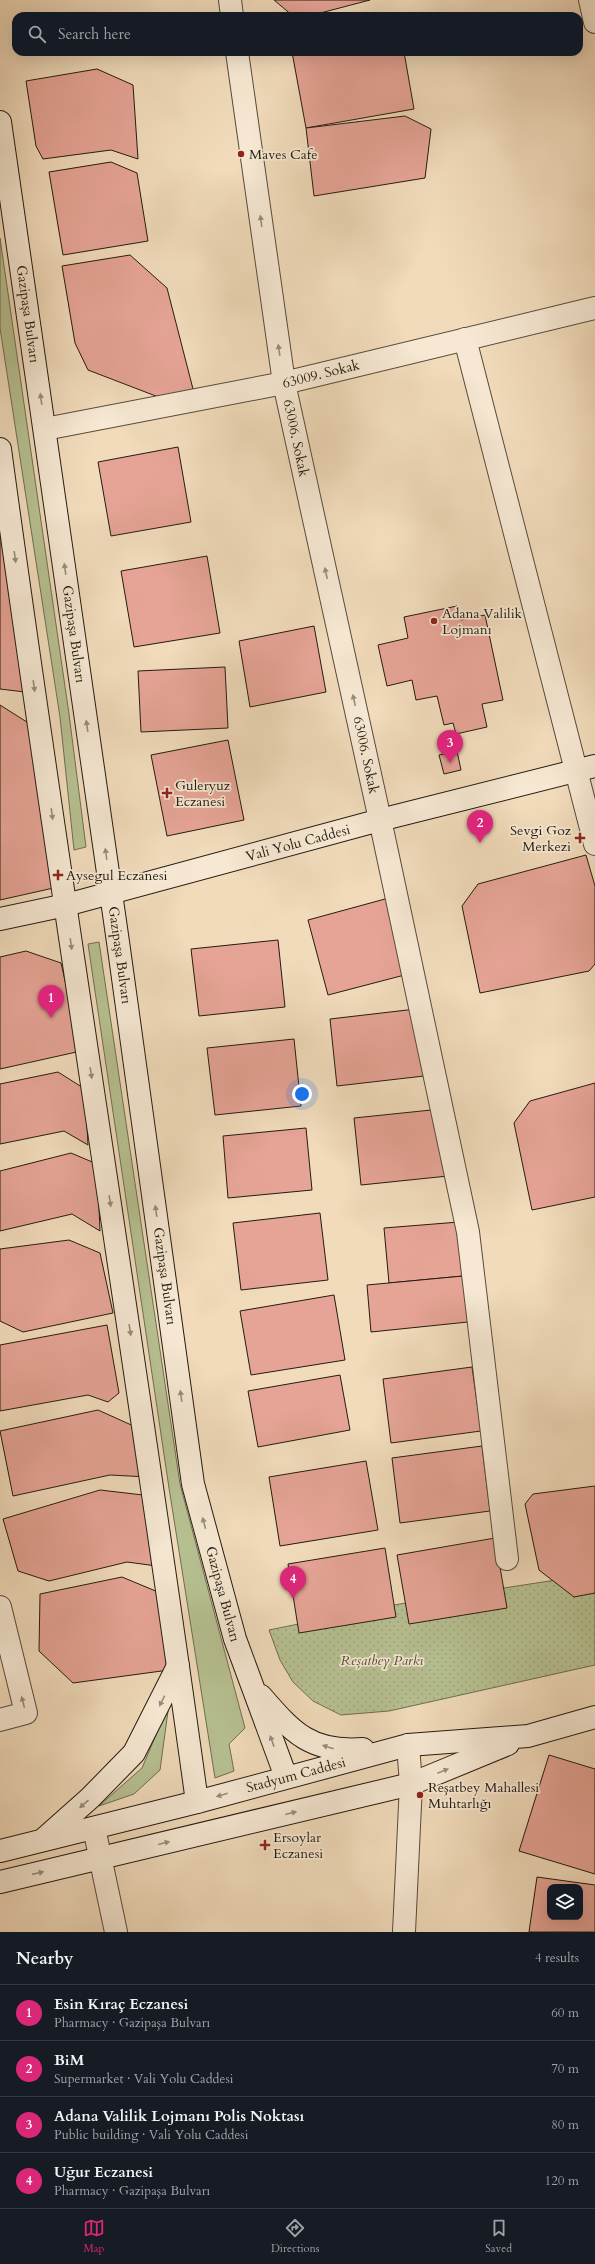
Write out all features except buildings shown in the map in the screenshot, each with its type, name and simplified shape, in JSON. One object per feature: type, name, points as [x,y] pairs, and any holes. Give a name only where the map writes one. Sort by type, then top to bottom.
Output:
[{"type":"main road","points":[[230,0],[232,12]]},
{"type":"main road","points":[[590,0],[595,22]]},
{"type":"main road","name":"63006. Sokak","points":[[238,56],[284,383],[380,820],[468,1232],[506,1559]]},
{"type":"main road","name":"Gazipaşa Bulvarı","points":[[0,122],[111,893],[193,1484],[235,1639],[286,1777]]},
{"type":"main road","name":"63009. Sokak","points":[[45,428],[284,383],[595,308]]},
{"type":"main road","points":[[465,339],[586,768],[595,844]]},
{"type":"main road","points":[[0,453],[66,906],[154,1489],[197,1802]]},
{"type":"main road","name":"Vali Yolu Caddesi","points":[[0,919],[66,906],[380,820],[586,768]]},
{"type":"main road","points":[[0,1607],[26,1713],[0,1720]]},
{"type":"main road","points":[[42,1841],[90,1798],[134,1753],[178,1666]]},
{"type":"main road","points":[[252,1687],[282,1720],[307,1740],[340,1750],[408,1745],[411,1784],[404,1932]]},
{"type":"main road","name":"Stadyum Caddesi","points":[[0,1851],[197,1802],[408,1745],[528,1736],[595,1717]]},
{"type":"main road","points":[[0,1882],[411,1784],[528,1736]]},
{"type":"main road","points":[[94,1828],[99,1859],[116,1932]]},
{"type":"green space","points":[[0,238],[69,714],[86,847],[74,850],[60,717],[0,328]]},
{"type":"green space","points":[[99,942],[180,1484],[245,1728],[229,1744],[234,1771],[215,1778],[169,1488],[88,944]]},
{"type":"green space","name":"Reşatbey Parkı","points":[[595,1574],[595,1665],[389,1711],[341,1715],[313,1701],[293,1682],[280,1660],[269,1630],[387,1606]]},
{"type":"green space","points":[[169,1704],[160,1770],[134,1794],[99,1806],[142,1768]]},
{"type":"place","name":"Maves Cafe","points":[[241,154]]},
{"type":"place","name":"Adana Valilik Lojmanı","points":[[434,621]]},
{"type":"place","name":"Adana Valilik Lojmanı Polis Noktası","points":[[450,763]]},
{"type":"place","name":"Guleryuz Eczanesi","points":[[167,793]]},
{"type":"place","name":"Sevgi Goz Merkezi","points":[[580,838]]},
{"type":"place","name":"BiM","points":[[480,843]]},
{"type":"place","name":"Aysegul Eczanesi","points":[[58,875]]},
{"type":"place","name":"Esin Kıraç Eczanesi","points":[[51,1018]]},
{"type":"place","name":"Uğur Eczanesi","points":[[293,1599]]},
{"type":"place","name":"Reşatbey Mahallesi Muhtarlığı","points":[[420,1795]]},
{"type":"place","name":"Ersoylar Eczanesi","points":[[265,1845]]}]
